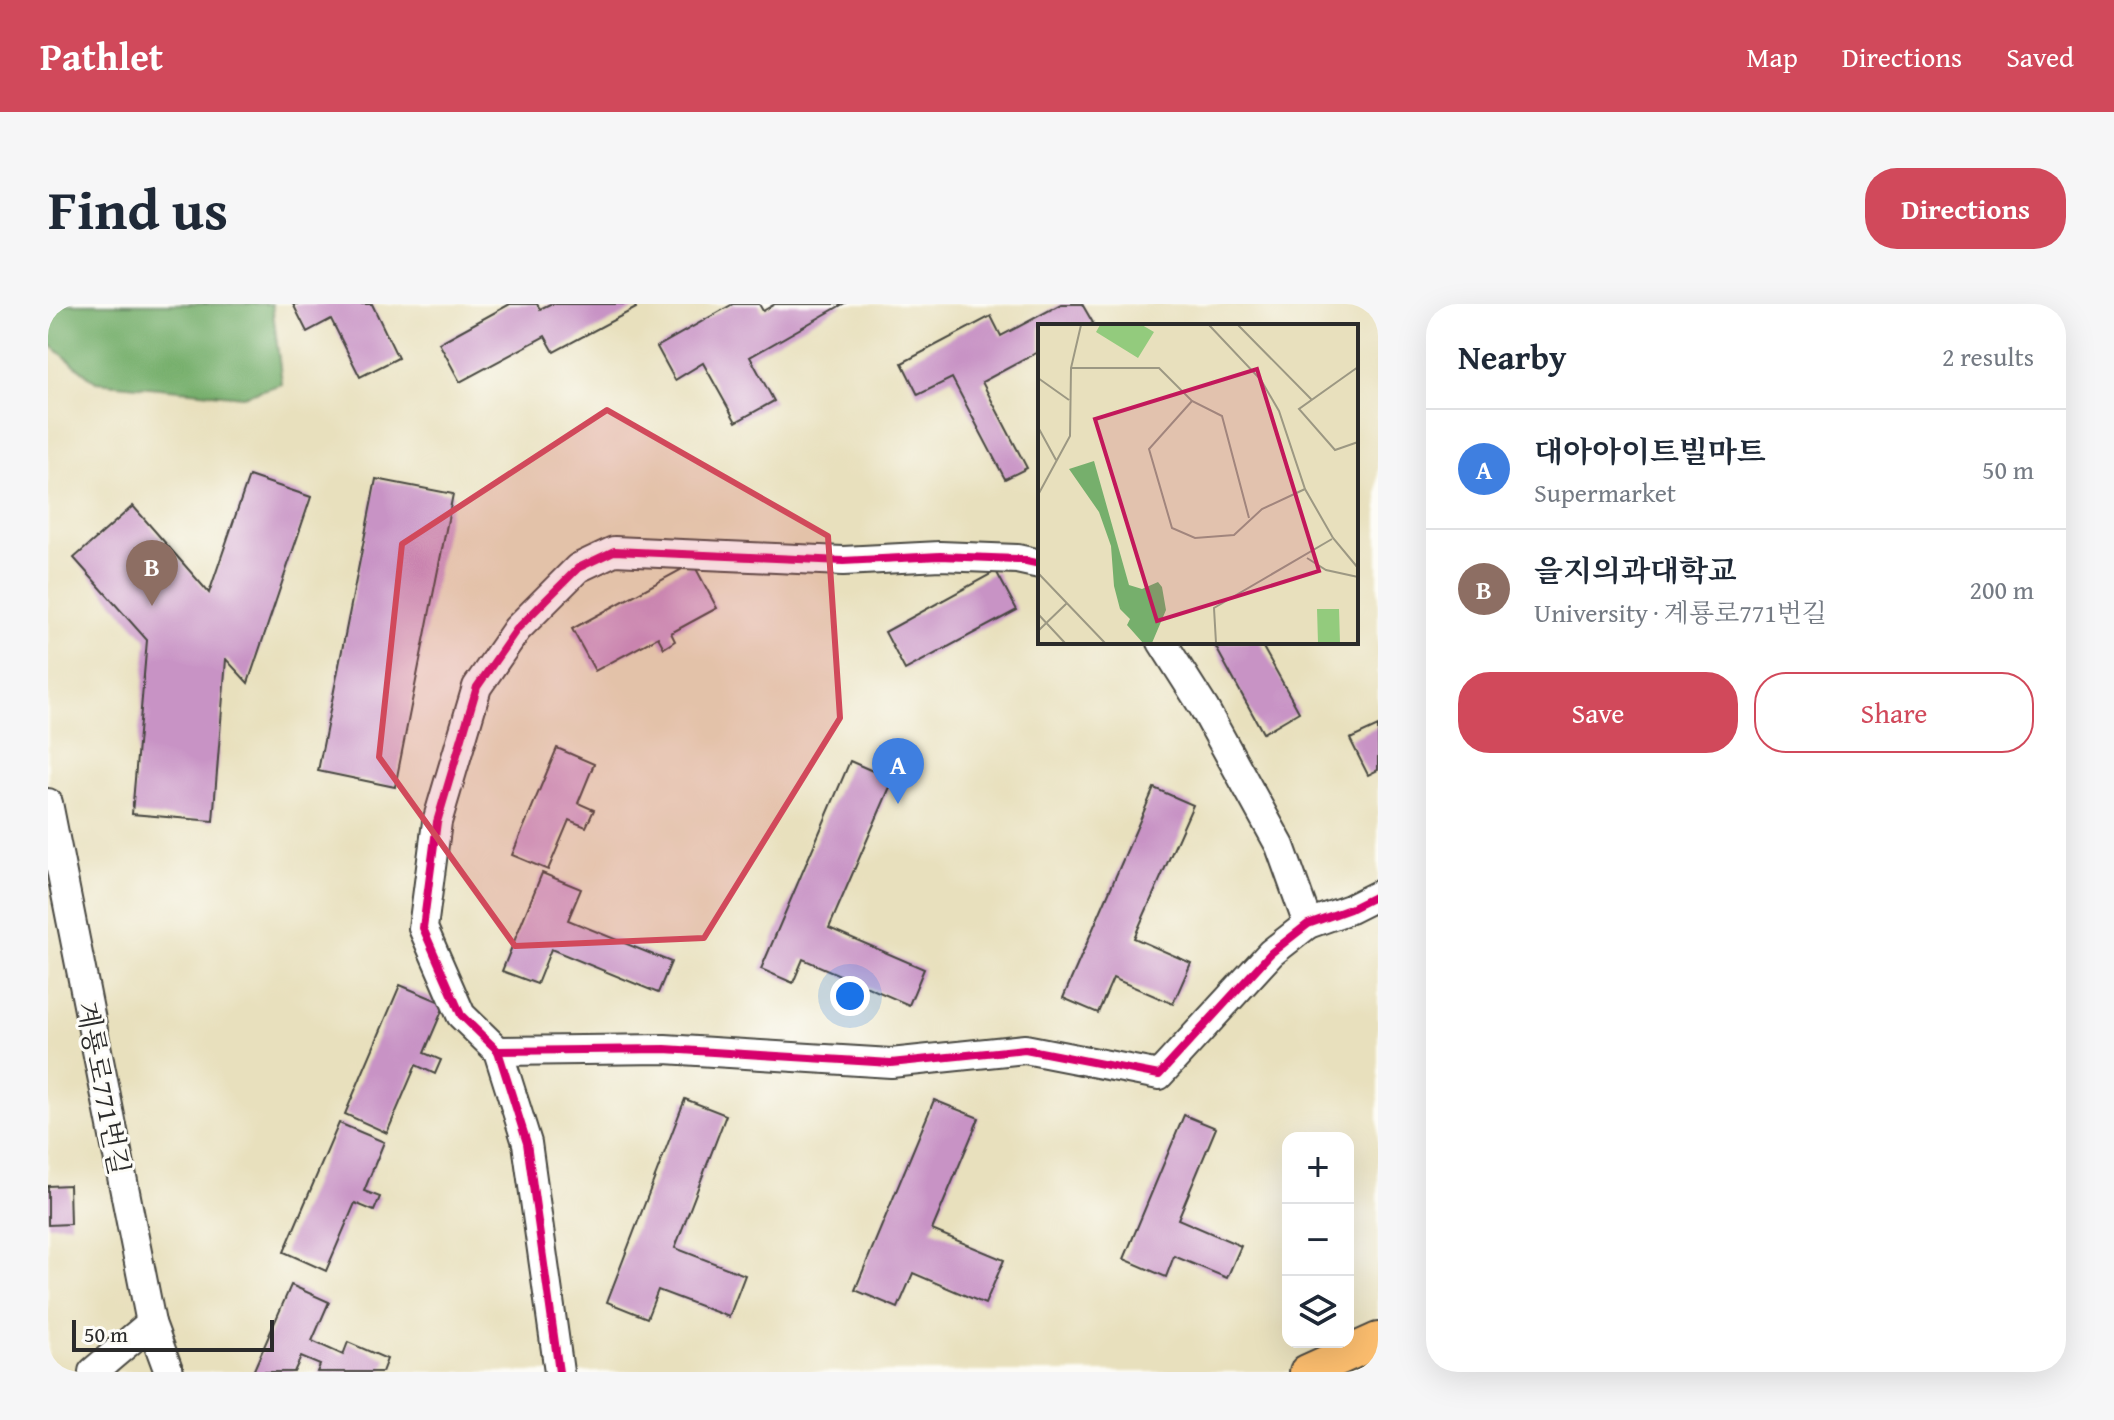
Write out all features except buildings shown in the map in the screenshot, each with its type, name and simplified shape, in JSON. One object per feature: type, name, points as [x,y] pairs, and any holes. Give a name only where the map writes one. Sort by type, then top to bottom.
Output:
[{"type":"main road","points":[[1307,1372],[1378,1340]]},
{"type":"street","points":[[559,1372],[527,1143],[498,1051],[461,1015],[423,928],[437,822],[477,687],[517,629],[578,568],[614,551],[843,561],[940,556],[1017,559],[1038,564]]},
{"type":"street","points":[[1163,644],[1204,708],[1280,846],[1308,924]]},
{"type":"street","name":"계룡로771번길","points":[[48,803],[151,1323],[169,1372]]},
{"type":"street","points":[[498,1051],[665,1049],[891,1063],[1025,1049],[1159,1075],[1271,953],[1308,924],[1378,895]]},
{"type":"street","points":[[93,1372],[151,1323]]},
{"type":"highlighted area","points":[[607,410],[828,536],[840,718],[704,938],[515,946],[379,757],[402,544]]},
{"type":"green space","points":[[48,304],[272,304],[282,384],[243,396],[96,382],[48,343]]},
{"type":"cycle path","points":[[559,1372],[527,1143],[498,1051],[461,1015],[423,928],[437,822],[477,687],[517,629],[578,568],[614,551],[843,561],[940,556],[1017,559],[1038,564]]},
{"type":"cycle path","points":[[498,1051],[665,1049],[891,1063],[1025,1049],[1159,1075],[1271,953],[1308,924],[1378,895]]},
{"type":"place","name":"을지의과대학교","points":[[152,606]]},
{"type":"place","name":"대아아이트빌마트","points":[[898,804]]}]
